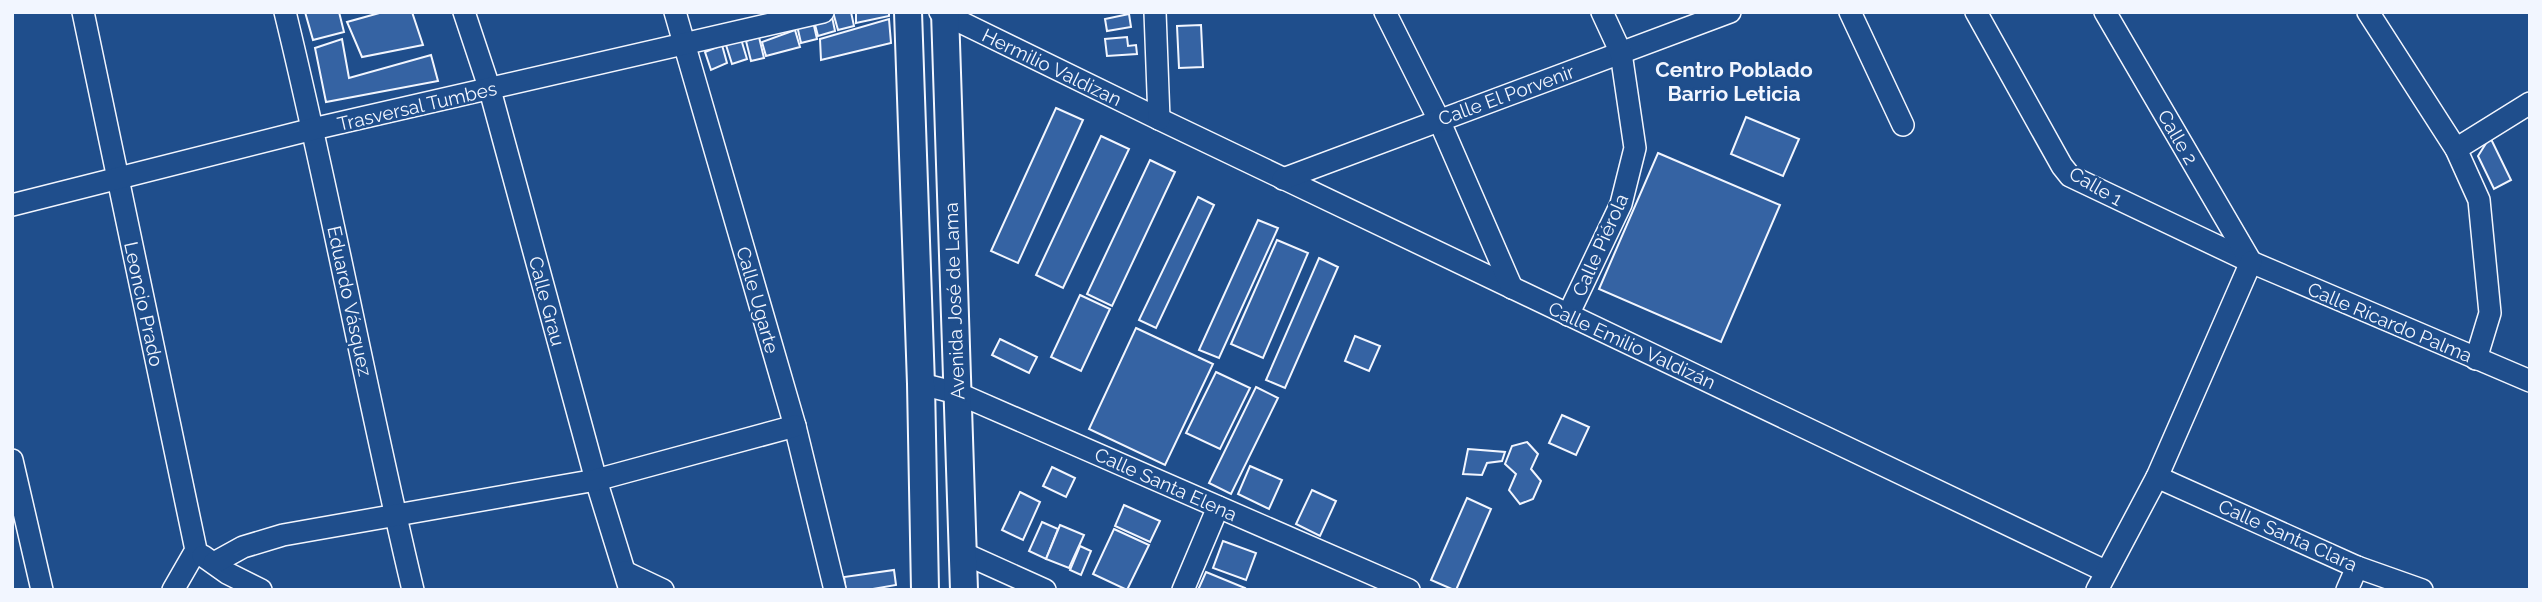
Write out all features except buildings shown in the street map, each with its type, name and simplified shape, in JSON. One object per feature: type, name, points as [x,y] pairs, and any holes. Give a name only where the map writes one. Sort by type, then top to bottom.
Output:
[{"type":"main road","name":"Avenida José de Lama","points":[[908,12],[925,590]]},
{"type":"main road","name":"Avenida José de Lama","points":[[944,13],[964,590]]},
{"type":"street","name":"Leoncio Prado","points":[[83,12],[196,550]]},
{"type":"street","name":"Eduardo Vásquez","points":[[285,12],[413,590]]},
{"type":"street","name":"Calle Grau","points":[[464,12],[490,90],[596,480],[627,581]]},
{"type":"street","name":"Calle Ugarte","points":[[675,12],[794,426],[835,590]]},
{"type":"street","points":[[1155,12],[1159,120]]},
{"type":"street","points":[[1385,12],[1439,120],[1512,288]]},
{"type":"street","name":"Calle Piérola","points":[[1568,315],[1622,204],[1635,148],[1621,53],[1602,12]]},
{"type":"street","name":"Calle El Porvenir","points":[[1283,179],[1730,12]]},
{"type":"street","points":[[1850,12],[1903,125]]},
{"type":"street","name":"Calle 1","points":[[1976,12],[2070,176],[2251,262]]},
{"type":"street","name":"Calle 2","points":[[2105,12],[2251,262]]},
{"type":"street","points":[[2368,12],[2456,149],[2479,200],[2490,313],[2476,359]]},
{"type":"street","name":"Trasversal Tumbes","points":[[12,205],[313,129],[814,13]]},
{"type":"street","name":"Hermilio Valdizan","points":[[944,13],[1159,120]]},
{"type":"street","points":[[2456,149],[2530,103]]},
{"type":"street","name":"Calle Emilio Valdizán","points":[[1159,120],[1568,315],[2101,580]]},
{"type":"street","points":[[2101,580],[2157,477],[2251,262]]},
{"type":"street","name":"Calle Ricardo Palma","points":[[2251,262],[2530,382]]},
{"type":"street","name":"Calle Santa Elena","points":[[921,384],[957,393],[1409,590]]},
{"type":"street","points":[[214,563],[243,547],[283,535],[596,480],[794,426]]},
{"type":"street","points":[[12,460],[42,590]]},
{"type":"street","name":"Calle Santa Clara","points":[[2157,477],[2357,566],[2421,590]]},
{"type":"street","points":[[1183,590],[1218,507]]},
{"type":"street","points":[[173,590],[196,550],[228,573],[261,590]]},
{"type":"street","points":[[963,553],[1045,590]]},
{"type":"street","points":[[2347,590],[2357,566]]},
{"type":"street","points":[[627,581],[663,590]]},
{"type":"district","name":"Centro Poblado Barrio Leticia","points":[[1734,81]]}]
